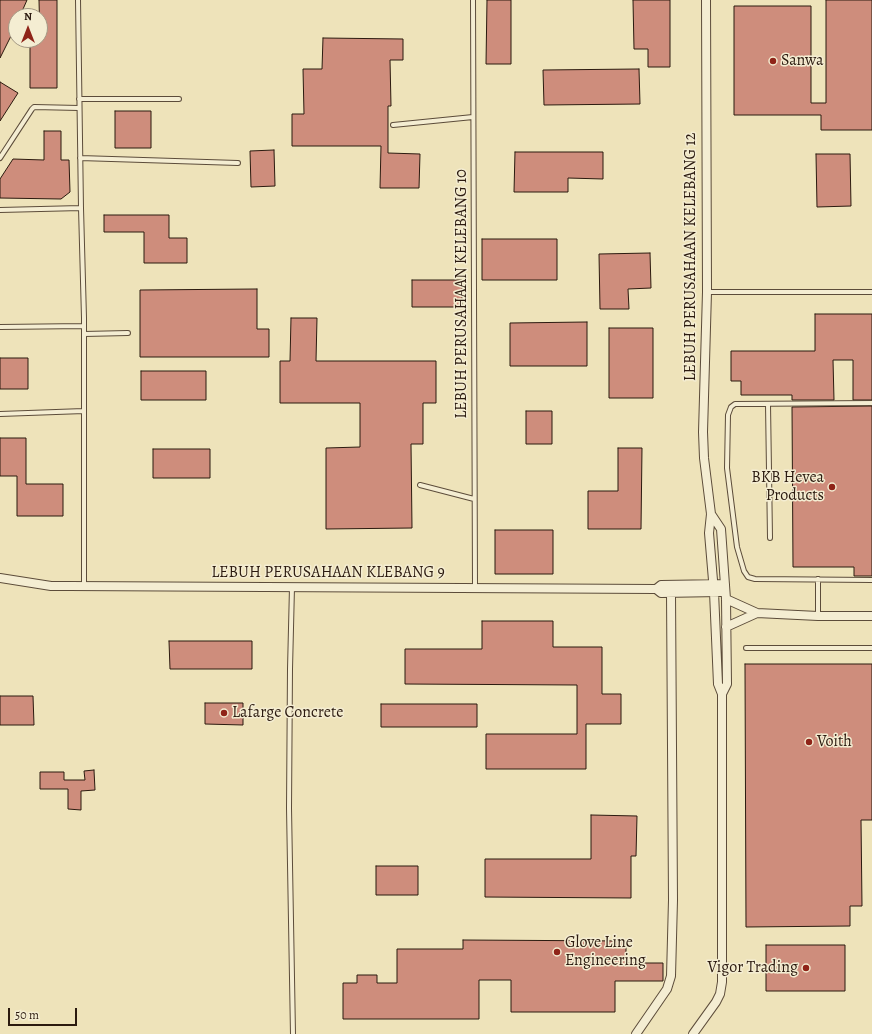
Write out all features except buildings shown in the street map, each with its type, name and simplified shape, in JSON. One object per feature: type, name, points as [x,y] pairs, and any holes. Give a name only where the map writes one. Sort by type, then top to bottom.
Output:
[{"type":"street","name":"LEBUH PERUSAHAAN KELEBANG 12","points":[[693,1034],[716,1002],[720,994],[722,982],[722,694],[718,684],[714,588],[709,533],[711,514],[704,458],[703,432],[707,292],[706,0]]},
{"type":"street","name":"LEBUH PERUSAHAAN KELEBANG 12","points":[[711,514],[721,529],[726,592],[726,684],[722,694]]},
{"type":"street","name":"LEBUH PERUSAHAAN KLEBANG 9","points":[[0,578],[51,586],[656,589],[661,593],[714,588]]},
{"type":"street","name":"LEBUH PERUSAHAAN KLEBANG 9","points":[[656,589],[661,585],[714,588],[726,592]]},
{"type":"street","points":[[726,592],[757,613]]},
{"type":"street","points":[[636,1034],[667,989],[671,976],[673,900],[671,593]]},
{"type":"street","points":[[726,627],[757,613],[818,616],[872,616]]},
{"type":"lane","points":[[78,0],[84,326],[84,586]]},
{"type":"lane","name":"LEBUH PERUSAHAAN KELEBANG 10","points":[[473,0],[475,587]]},
{"type":"lane","points":[[79,99],[179,99]]},
{"type":"lane","points":[[0,158],[34,107],[79,108]]},
{"type":"lane","points":[[393,125],[473,117]]},
{"type":"lane","points":[[80,158],[238,163]]},
{"type":"lane","points":[[0,210],[81,208]]},
{"type":"lane","points":[[707,292],[872,292]]},
{"type":"lane","points":[[0,327],[84,326]]},
{"type":"lane","points":[[84,334],[128,333]]},
{"type":"lane","points":[[872,403],[735,404],[731,407],[728,414],[727,468],[737,547],[746,574],[752,579],[872,580]]},
{"type":"lane","points":[[768,404],[770,538]]},
{"type":"lane","points":[[0,414],[84,412]]},
{"type":"lane","points":[[420,485],[474,499]]},
{"type":"lane","points":[[818,580],[818,616]]},
{"type":"lane","points":[[292,587],[290,669],[290,808],[293,1034]]},
{"type":"lane","points":[[746,648],[872,648]]},
{"type":"place","name":"Sanwa","points":[[773,61]]},
{"type":"place","name":"BKB Hevea Products","points":[[832,487]]},
{"type":"place","name":"Lafarge Concrete","points":[[224,713]]},
{"type":"place","name":"Voith","points":[[809,742]]},
{"type":"place","name":"Glove Line Engineering","points":[[557,952]]},
{"type":"place","name":"Vigor Trading","points":[[806,968]]}]
